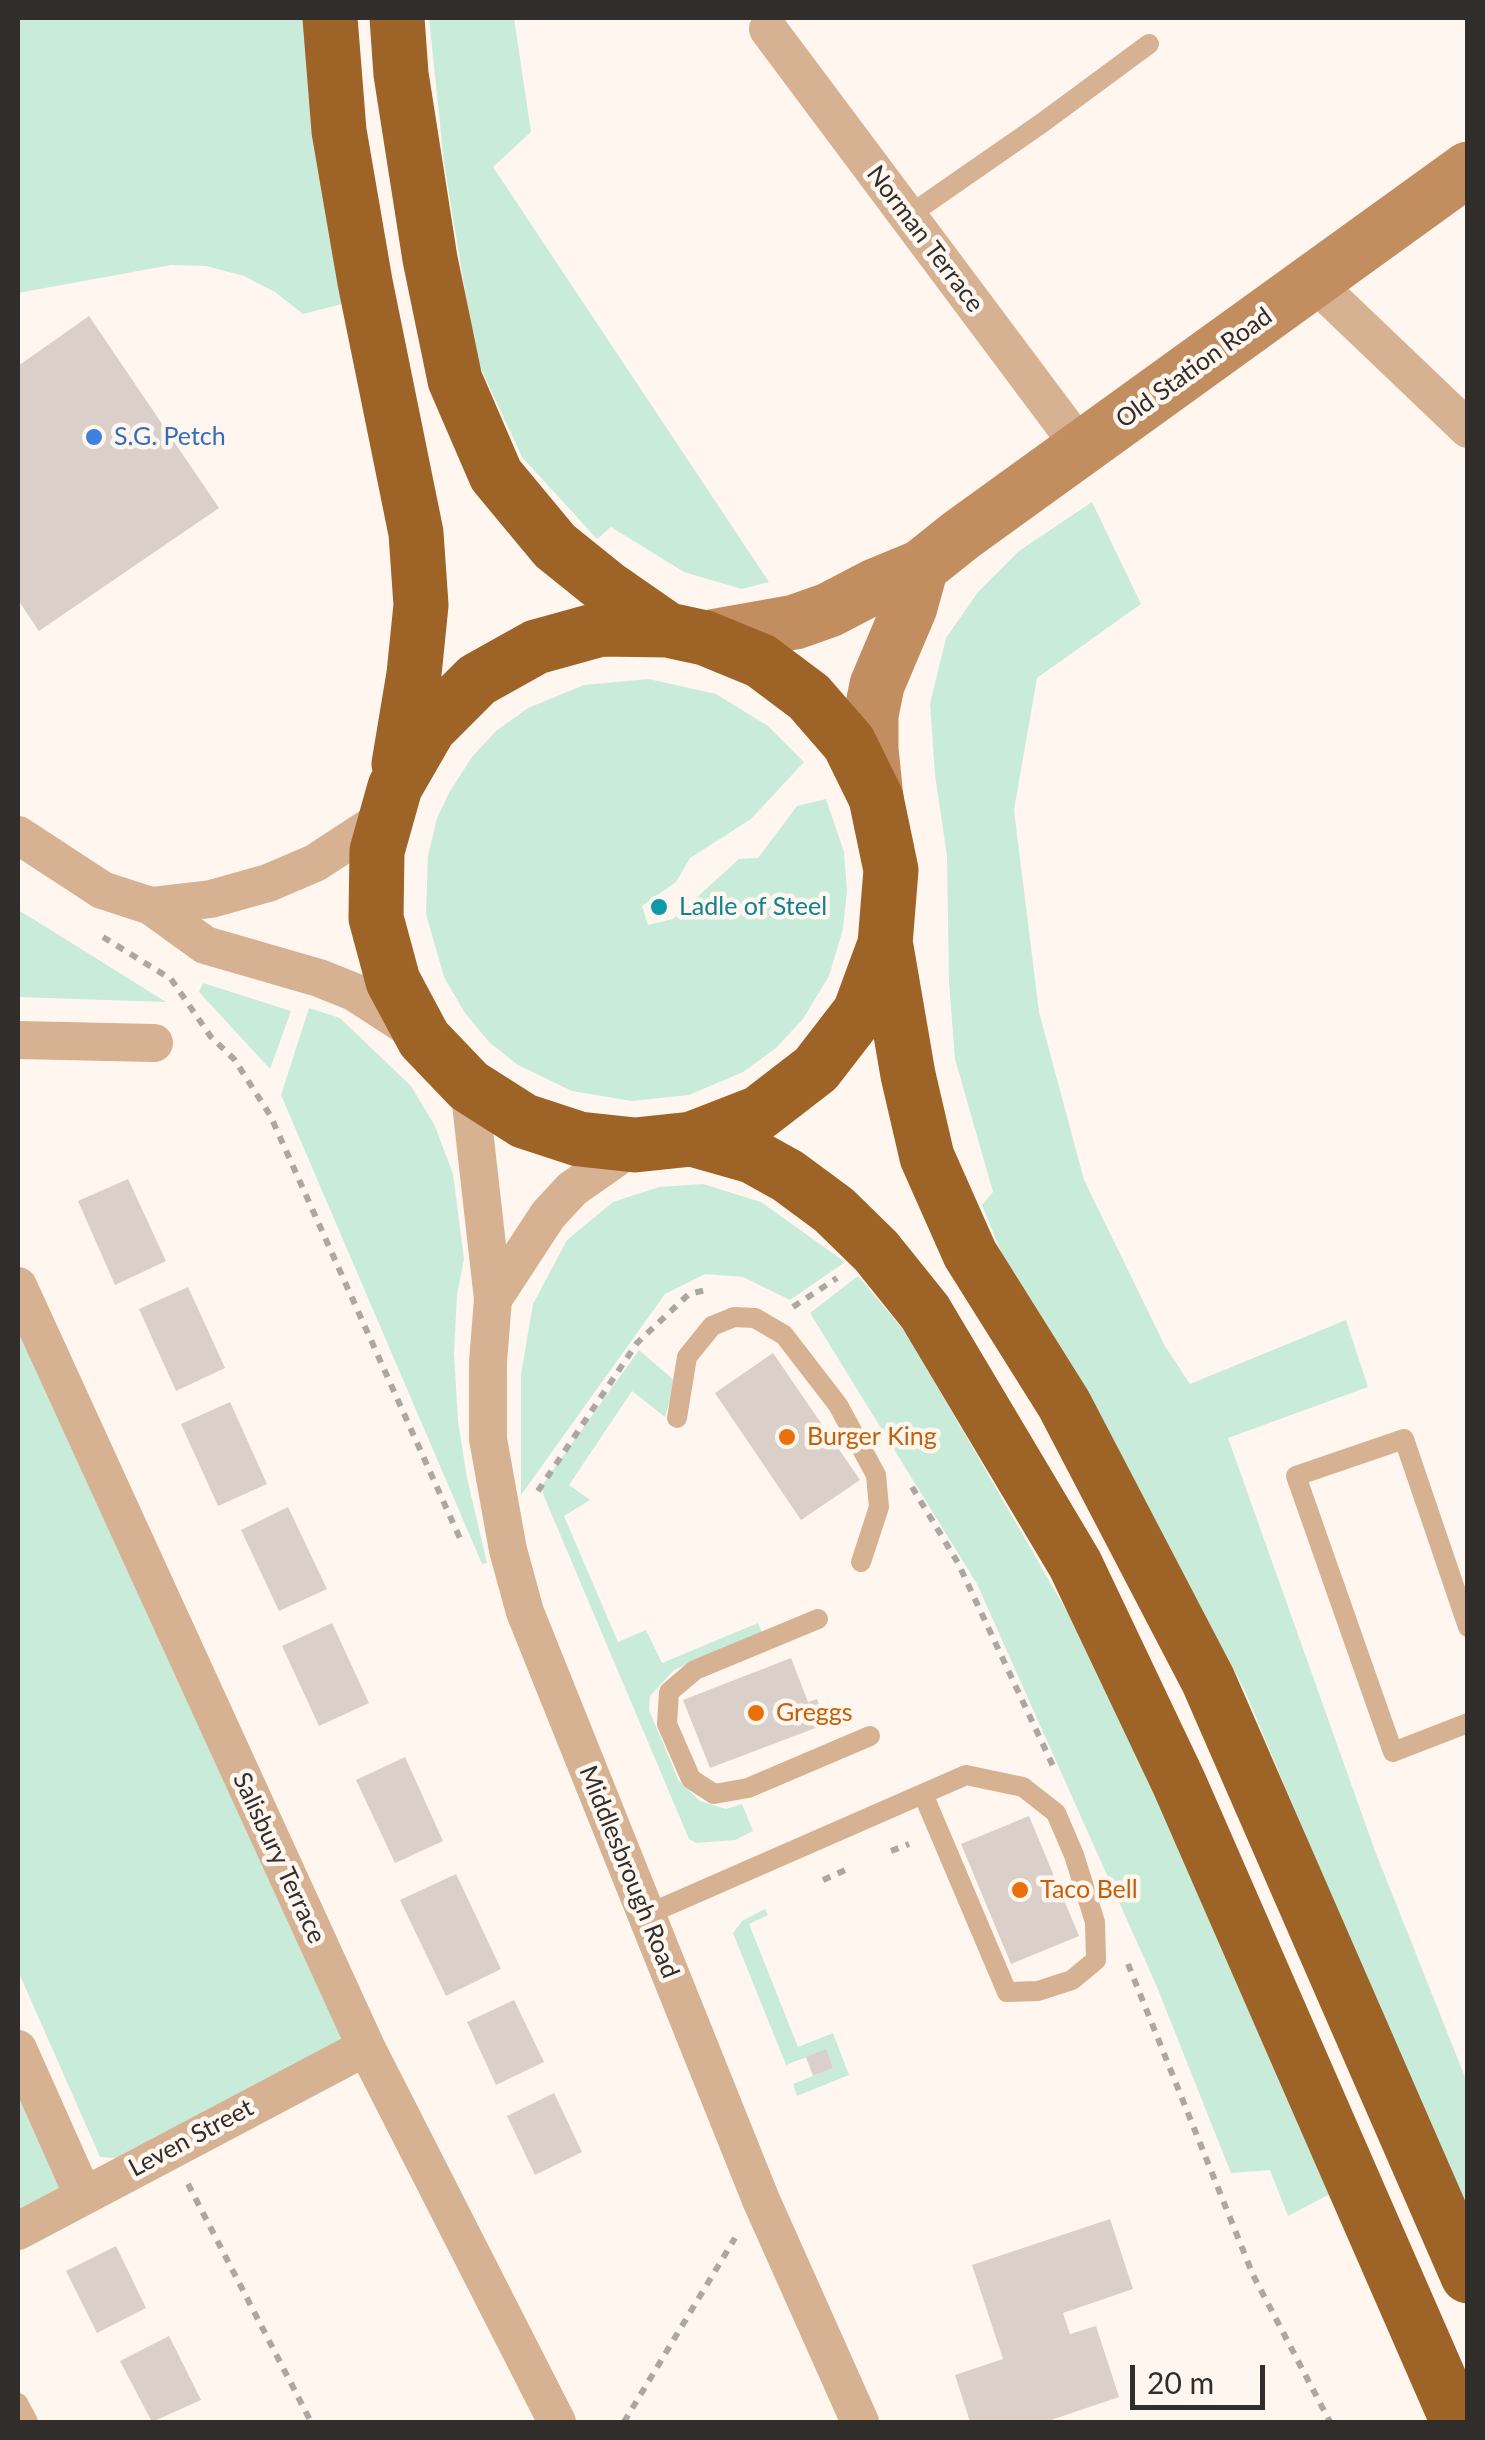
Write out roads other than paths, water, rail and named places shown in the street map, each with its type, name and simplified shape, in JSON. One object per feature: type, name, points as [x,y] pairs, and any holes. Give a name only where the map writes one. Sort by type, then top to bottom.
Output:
[{"type":"highway","points":[[330,18],[339,131],[416,532],[421,605],[414,674],[391,801],[377,851],[376,918],[393,981],[424,1039],[469,1086],[524,1121],[578,1139],[635,1145],[692,1139],[759,1112],[816,1069],[860,1012],[885,944],[892,870],[876,798],[849,743],[809,697],[761,661],[687,634],[606,587],[555,546],[496,475],[451,363],[401,74],[397,18]]},
{"type":"highway","points":[[391,801],[429,728],[476,680],[536,646],[601,630],[687,634]]},
{"type":"highway","points":[[885,944],[927,1157],[970,1254],[1064,1404],[1208,1680],[1468,2276]]},
{"type":"highway","points":[[692,1139],[752,1156],[788,1176],[834,1210],[876,1251],[925,1312],[1075,1564],[1187,1801],[1458,2422]]},
{"type":"main road","name":"Old Station Road","points":[[687,634],[794,622],[921,567],[1468,169]]},
{"type":"main road","points":[[876,798],[871,715],[877,685],[910,608],[921,567]]},
{"type":"street","name":"Norman Terrace","points":[[768,29],[1082,449]]},
{"type":"street","points":[[1314,282],[1468,429]]},
{"type":"street","points":[[151,906],[210,899],[268,884],[316,863],[391,801]]},
{"type":"street","points":[[18,835],[102,890],[151,906],[205,945],[320,978],[354,992],[424,1039]]},
{"type":"street","points":[[18,1040],[154,1043]]},
{"type":"street","name":"Middlesbrough Road","points":[[469,1086],[493,1299],[488,1439],[508,1550],[525,1612],[762,2200],[860,2422]]},
{"type":"street","name":"Middlesbrough Road","points":[[493,1299],[548,1215],[572,1189],[635,1145]]},
{"type":"street","name":"Salisbury Terrace","points":[[18,1286],[366,2047],[557,2422]]},
{"type":"street","name":"Leven Street","points":[[18,2230],[366,2047]]},
{"type":"street","points":[[18,2049],[83,2195]]},
{"type":"lane","points":[[908,216],[1149,44]]},
{"type":"lane","points":[[676,1418],[687,1358],[712,1326],[734,1317],[754,1318],[784,1335],[838,1405],[876,1475],[878,1507],[861,1562]]},
{"type":"lane","points":[[1468,1627],[1404,1439],[1296,1476],[1392,1752],[1468,1722]]},
{"type":"lane","points":[[818,1619],[695,1670],[669,1692],[667,1724],[692,1779],[714,1794],[748,1788],[870,1736]]},
{"type":"lane","points":[[646,1915],[966,1775],[1023,1786],[1056,1813],[1095,1922],[1096,1960],[1072,1980],[1038,1991],[1007,1992],[923,1794]]},
{"type":"lane","points":[[18,2402],[28,2422]]},
{"type":"place","name":"S.G. Petch","points":[[94,437]]},
{"type":"place","name":"Ladle of Steel","points":[[659,907]]},
{"type":"place","name":"Burger King","points":[[787,1437]]},
{"type":"place","name":"Greggs","points":[[756,1713]]},
{"type":"place","name":"Taco Bell","points":[[1020,1890]]}]
